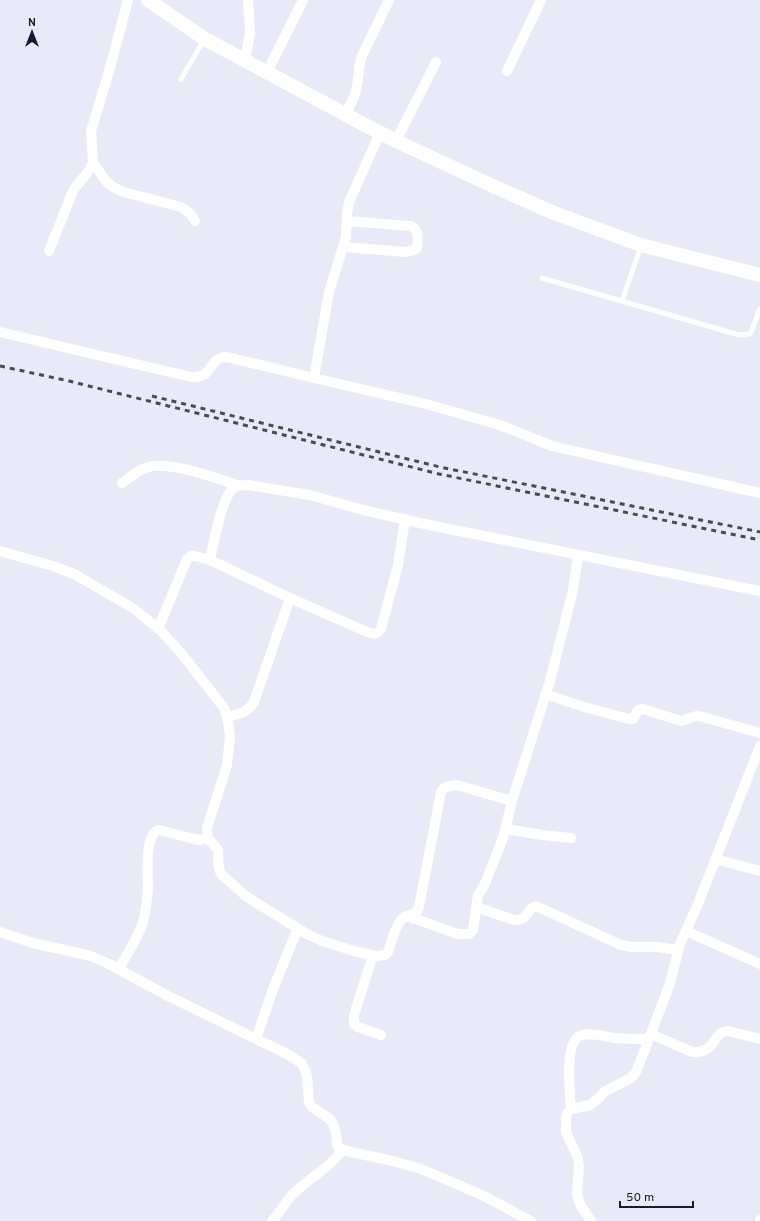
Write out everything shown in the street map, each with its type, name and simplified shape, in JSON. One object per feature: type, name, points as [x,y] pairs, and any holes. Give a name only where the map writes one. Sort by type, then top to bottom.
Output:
[{"type":"main road","points":[[148,0],[205,39],[380,133],[554,213],[642,245],[760,275]]},
{"type":"street","points":[[49,251],[73,191],[78,183],[89,172],[93,162],[91,131],[128,0]]},
{"type":"street","points":[[245,60],[250,33],[248,0]]},
{"type":"street","points":[[267,72],[303,0]]},
{"type":"street","points":[[345,114],[354,98],[361,58],[389,0]]},
{"type":"street","points":[[507,70],[541,0]]},
{"type":"street","points":[[396,141],[436,62]]},
{"type":"street","points":[[314,378],[329,292],[344,247],[347,213],[351,196],[380,133]]},
{"type":"street","points":[[93,162],[106,181],[119,191],[181,206],[191,214],[195,220]]},
{"type":"street","points":[[344,247],[405,252],[417,248],[417,231],[411,226],[347,221]]},
{"type":"street","points":[[0,332],[191,377],[203,376],[218,359],[227,357],[426,404],[500,425],[552,446],[760,493]]},
{"type":"street","points":[[122,482],[140,470],[148,467],[156,465],[168,466],[196,472],[237,485],[248,485],[310,495],[363,510],[405,519],[760,591]]},
{"type":"street","points":[[210,560],[219,521],[225,504],[229,493],[237,485]]},
{"type":"street","points":[[158,629],[187,559],[191,556],[195,556],[210,560],[290,598],[367,632],[376,634],[379,632],[387,608],[398,565],[405,519]]},
{"type":"street","points":[[0,551],[46,564],[74,574],[133,608],[158,629],[181,652],[224,708],[227,717],[230,736],[227,765],[208,824],[208,838],[218,850],[218,867],[222,875],[247,897],[307,934],[322,941],[357,952],[382,956],[388,952],[398,924],[403,917],[418,912],[441,792],[444,788],[457,785],[512,801]]},
{"type":"street","points":[[407,916],[458,934],[466,935],[471,933],[473,930],[478,895],[488,878],[501,844],[512,801],[550,681],[573,590],[578,555]]},
{"type":"street","points":[[227,717],[244,712],[250,708],[254,702],[290,598]]},
{"type":"street","points":[[546,694],[584,707],[628,719],[633,719],[638,710],[643,708],[681,721],[687,720],[693,716],[699,716],[760,733]]},
{"type":"street","points":[[591,1221],[581,1206],[578,1198],[578,1158],[566,1132],[566,1117],[571,1109],[590,1105],[609,1089],[631,1078],[636,1072],[670,983],[678,950],[760,746]]},
{"type":"street","points":[[506,829],[571,838]]},
{"type":"street","points":[[119,969],[143,922],[148,889],[148,850],[153,833],[159,830],[198,840],[208,838]]},
{"type":"street","points":[[715,859],[760,871]]},
{"type":"street","points":[[476,906],[514,920],[519,920],[525,917],[530,909],[536,906],[621,945],[678,950]]},
{"type":"street","points":[[256,1039],[272,992],[298,928]]},
{"type":"street","points":[[686,931],[760,964]]},
{"type":"street","points":[[0,932],[34,943],[91,956],[119,969],[168,996],[289,1055],[302,1064],[305,1069],[309,1102],[312,1107],[330,1119],[334,1124],[337,1144],[342,1150],[421,1169],[482,1195],[531,1221]]},
{"type":"street","points":[[373,955],[354,1015],[354,1024],[358,1027],[381,1034]]},
{"type":"street","points":[[571,1109],[568,1074],[569,1060],[575,1040],[579,1036],[588,1034],[616,1038],[650,1037],[692,1052],[706,1050],[720,1033],[724,1031],[760,1039]]},
{"type":"street","points":[[272,1221],[293,1194],[333,1162],[342,1150]]},
{"type":"lane","points":[[181,80],[205,39]]},
{"type":"lane","points":[[622,301],[642,245]]},
{"type":"lane","points":[[542,278],[739,335],[750,334],[760,309]]},
{"type":"railway","points":[[0,366],[69,381],[439,474],[760,540]]},
{"type":"railway","points":[[152,396],[440,467],[760,532]]}]
